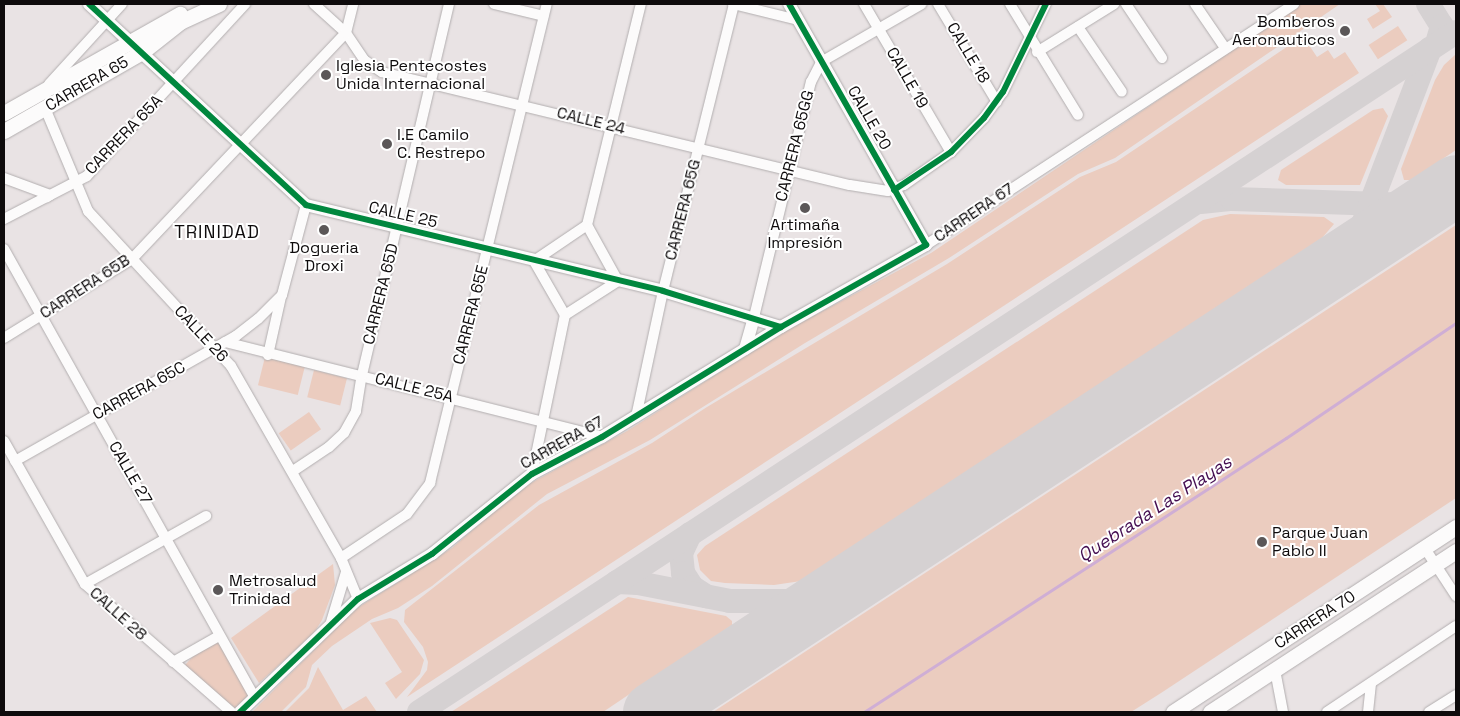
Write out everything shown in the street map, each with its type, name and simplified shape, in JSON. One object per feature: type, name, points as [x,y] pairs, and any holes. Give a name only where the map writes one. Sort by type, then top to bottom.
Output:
[{"type":"main road","name":"CARRERA 65","points":[[4,113],[129,40],[198,4]]},
{"type":"main road","name":"CARRERA 65","points":[[4,131],[142,52],[180,22],[219,4]]},
{"type":"main road","name":"CARRERA 70","points":[[1173,712],[1456,527]]},
{"type":"main road","name":"CARRERA 70","points":[[1215,711],[1456,551]]},
{"type":"street","name":"CALLE 25","points":[[89,4],[306,206],[663,291],[754,317],[781,327]]},
{"type":"street","points":[[44,90],[122,4]]},
{"type":"street","name":"CARRERA 65A","points":[[4,219],[75,182],[98,165],[245,4]]},
{"type":"street","name":"CALLE 24","points":[[314,4],[346,33],[372,68],[431,84],[523,104],[850,185],[894,190]]},
{"type":"street","points":[[346,33],[353,4]]},
{"type":"street","name":"CARRERA 65D","points":[[293,471],[329,447],[348,428],[356,410],[362,375],[449,4]]},
{"type":"street","points":[[494,4],[544,16]]},
{"type":"street","name":"CARRERA 65E","points":[[342,558],[386,530],[423,496],[436,465],[450,396],[488,249],[547,4]]},
{"type":"street","points":[[532,474],[565,316],[534,261],[587,225],[641,4]]},
{"type":"street","points":[[734,4],[798,20]]},
{"type":"street","name":"CARRERA 65G","points":[[636,417],[663,291],[734,4]]},
{"type":"street","name":"CALLE 20","points":[[788,4],[926,245]]},
{"type":"street","name":"CALLE 19","points":[[864,4],[950,152]]},
{"type":"street","points":[[821,62],[922,4]]},
{"type":"street","name":"CALLE 18","points":[[938,4],[997,102]]},
{"type":"street","points":[[1010,4],[1037,52],[1078,115]]},
{"type":"street","points":[[894,190],[950,152],[997,102],[1046,4]]},
{"type":"street","points":[[1037,52],[1114,4]]},
{"type":"street","points":[[1126,4],[1162,58]]},
{"type":"street","points":[[1195,4],[1225,48]]},
{"type":"street","name":"CARRERA 67","points":[[240,712],[331,622],[358,599],[432,554],[532,474],[602,437],[781,327],[926,245],[1294,4]]},
{"type":"street","points":[[1078,27],[1122,92]]},
{"type":"street","name":"CARRERA 65B","points":[[4,338],[41,317],[132,259],[346,33]]},
{"type":"street","name":"CARRERA 65GG","points":[[754,317],[811,82],[821,62]]},
{"type":"street","name":"CALLE 26","points":[[45,108],[75,182],[92,216],[231,366],[342,558],[358,599]]},
{"type":"street","points":[[4,178],[50,195]]},
{"type":"street","name":"CARRERA 65C","points":[[268,355],[282,294],[306,206]]},
{"type":"street","points":[[565,316],[618,281],[587,225]]},
{"type":"street","name":"CALLE 27","points":[[4,249],[255,698]]},
{"type":"street","name":"CARRERA 65C","points":[[15,461],[225,342],[258,319],[282,294]]},
{"type":"street","points":[[745,349],[754,317]]},
{"type":"street","name":"CALLE 25A","points":[[225,342],[268,355],[450,396],[602,437]]},
{"type":"street","name":"CALLE 28","points":[[4,441],[85,584],[231,712]]},
{"type":"street","points":[[85,584],[206,516]]},
{"type":"street","points":[[1424,547],[1456,596]]},
{"type":"street","points":[[331,622],[346,572]]},
{"type":"street","points":[[1327,712],[1456,626]]},
{"type":"street","points":[[173,662],[220,636]]},
{"type":"street","points":[[1275,670],[1283,712]]},
{"type":"street","points":[[1368,712],[1371,682]]},
{"type":"street","points":[[1214,686],[1215,711]]},
{"type":"street","points":[[1429,712],[1456,695]]},
{"type":"shaded area","points":[[1301,4],[1340,4],[1115,158],[1078,174],[949,258],[805,343],[650,440],[547,494],[432,586],[398,608],[372,619],[332,646],[312,665],[306,687],[281,712],[252,712],[354,610],[452,548],[518,490],[627,431],[780,334],[931,253]]},
{"type":"shaded area","points":[[1375,4],[1383,4],[1392,17],[1373,29],[1367,19],[1380,11]]},
{"type":"shaded area","points":[[1398,26],[1407,40],[1378,59],[1369,45]]},
{"type":"shaded area","points":[[1303,36],[1317,57],[1328,50],[1334,59],[1345,52],[1359,73],[407,697],[427,670],[428,662],[423,647],[404,622],[405,610],[539,505],[652,443],[707,407],[947,264],[1080,177],[1116,162]]},
{"type":"shaded area","points":[[1456,54],[1456,150],[1411,180],[1404,180],[1401,169],[1435,80],[1444,65]]},
{"type":"shaded area","points":[[1383,108],[1388,116],[1360,185],[1286,185],[1278,180],[1281,170],[1373,110]]},
{"type":"shaded area","points":[[1230,214],[1324,217],[1334,224],[1322,238],[801,581],[774,585],[725,583],[711,581],[700,570],[697,555],[705,546],[1203,220]]},
{"type":"shaded area","points":[[1456,225],[1456,498],[1161,693],[1131,712],[713,712]]},
{"type":"shaded area","points":[[265,357],[305,367],[298,395],[258,385]]},
{"type":"shaded area","points":[[314,370],[347,378],[340,405],[307,397]]},
{"type":"shaded area","points":[[309,412],[321,429],[291,450],[279,433]]},
{"type":"shaded area","points":[[333,564],[335,585],[322,620],[314,633],[259,683],[231,638]]},
{"type":"shaded area","points":[[628,597],[726,616],[732,621],[732,625],[603,712],[451,712]]},
{"type":"shaded area","points":[[390,618],[397,620],[424,660],[420,674],[396,699],[385,683],[402,672],[370,623]]},
{"type":"shaded area","points":[[219,639],[250,694],[234,712],[185,665],[199,650]]},
{"type":"shaded area","points":[[318,667],[343,710],[366,696],[377,712],[285,712],[309,688]]},
{"type":"waterway","name":"Quebrada Las Playas","points":[[864,712],[1286,438],[1456,323]]},
{"type":"taxiway","points":[[1428,4],[1442,26],[1437,44]]},
{"type":"taxiway","points":[[419,712],[1456,32]]},
{"type":"taxiway","points":[[1342,260],[1355,245],[1430,49]]},
{"type":"taxiway","points":[[1201,202],[1232,199],[1412,205],[1431,202]]},
{"type":"taxiway","points":[[690,534],[681,553],[683,573],[692,587],[706,596]]},
{"type":"taxiway","points":[[617,582],[638,583],[730,601],[823,601]]},
{"type":"runway","points":[[653,712],[1456,185]]},
{"type":"cycle path","points":[[89,4],[306,205],[663,291],[781,327]]},
{"type":"cycle path","points":[[240,712],[358,599],[432,554],[532,474],[602,437],[781,327],[926,245],[789,4]]},
{"type":"cycle path","points":[[894,190],[951,152],[984,118],[1003,92],[1046,4]]},
{"type":"place","name":"Bomberos Aeronauticos","points":[[1345,31]]},
{"type":"place","name":"Iglesia Pentecostes Unida Internacional","points":[[326,75]]},
{"type":"place","name":"I.E Camilo C. Restrepo","points":[[387,144]]},
{"type":"place","name":"Artimaña Impresión","points":[[805,208]]},
{"type":"place","name":"Dogueria Droxi","points":[[324,230]]},
{"type":"place","name":"Parque Juan Pablo II","points":[[1262,542]]},
{"type":"place","name":"Metrosalud Trinidad","points":[[218,590]]},
{"type":"district","name":"TRINIDAD","points":[[217,232]]}]
